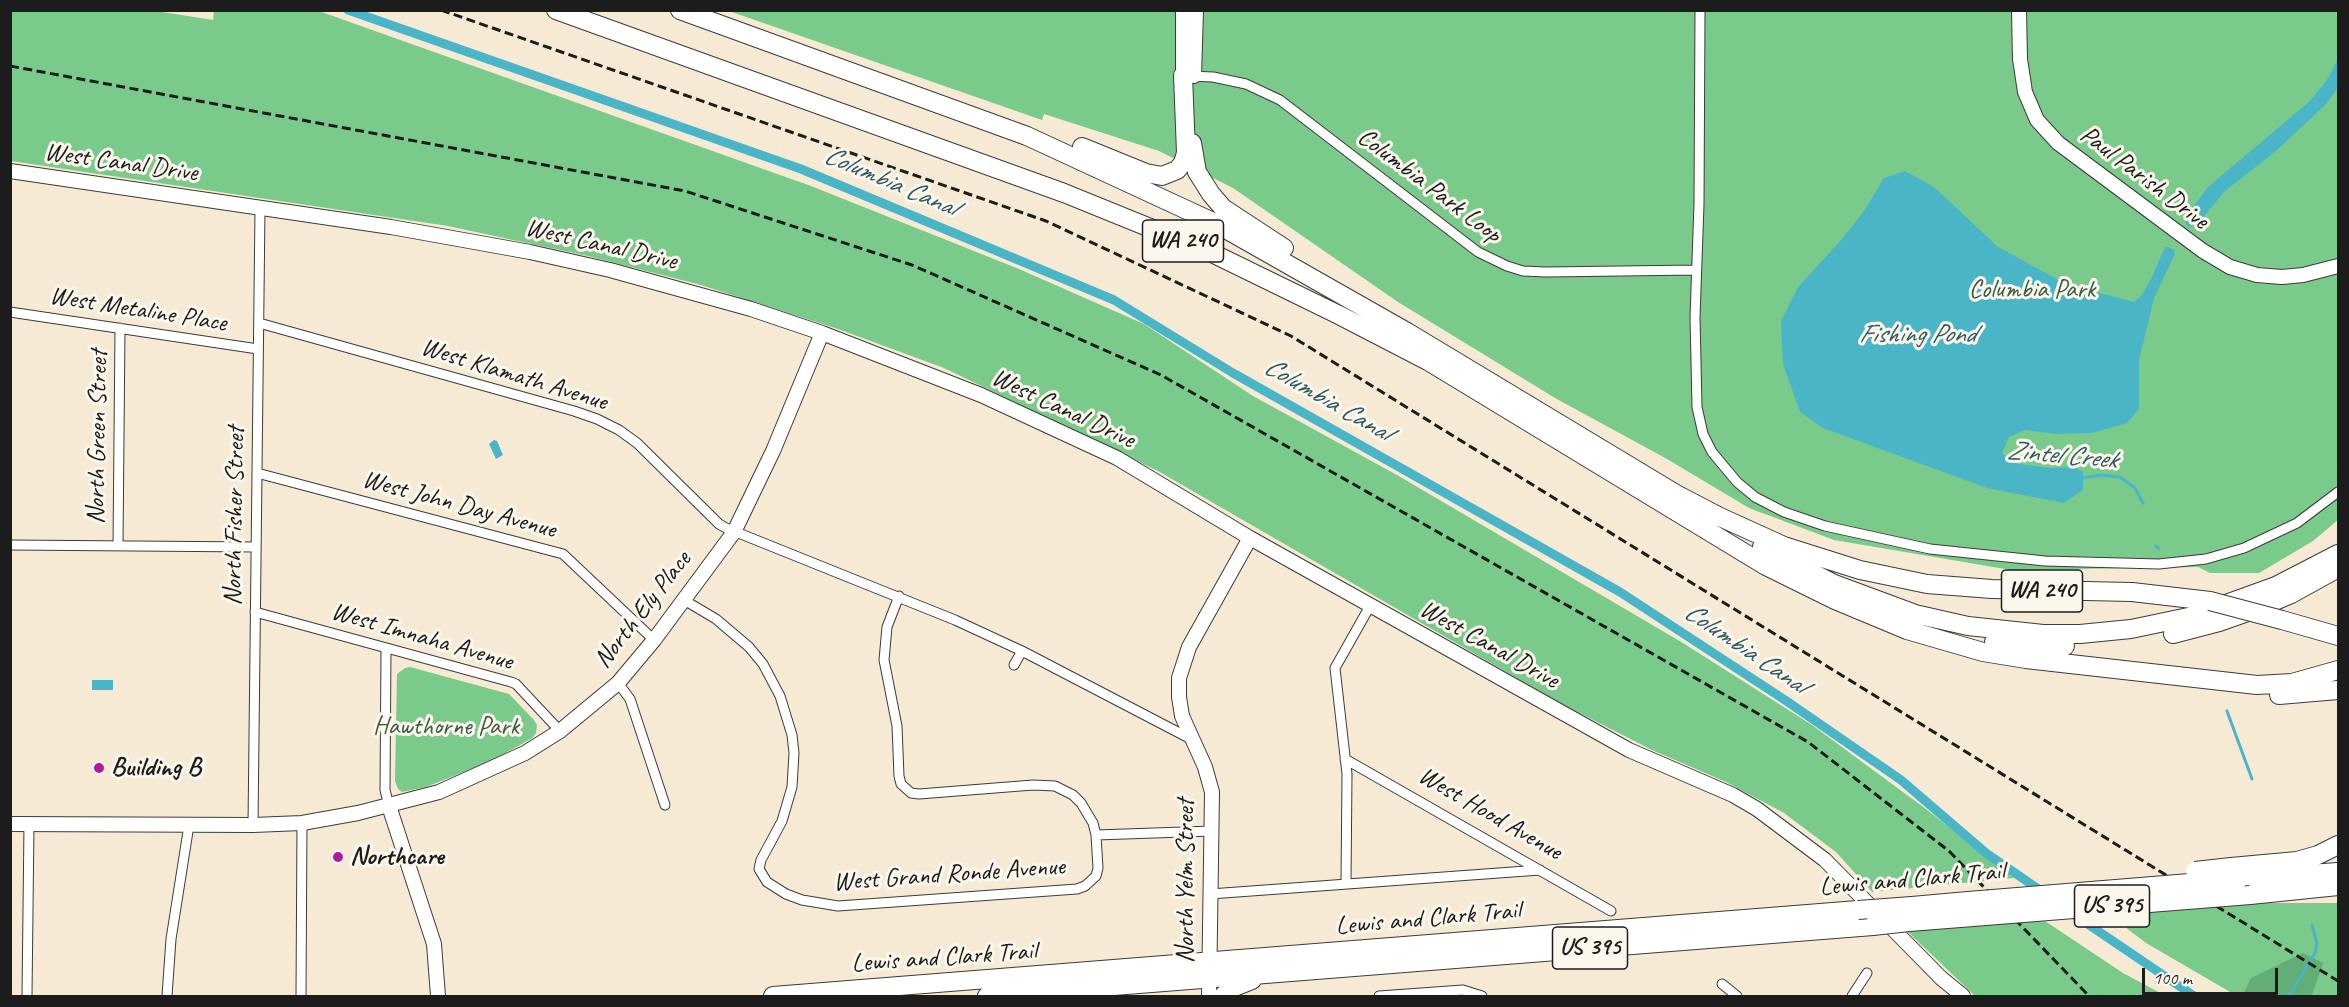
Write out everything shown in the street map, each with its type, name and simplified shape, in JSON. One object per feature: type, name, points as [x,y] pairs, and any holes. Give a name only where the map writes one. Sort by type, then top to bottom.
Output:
[{"type":"highway","name":"WA 240","points":[[556,10],[1064,193],[1220,257],[1428,361],[1766,566],[1870,616],[1937,640],[2011,657],[2135,672],[2275,686],[2306,680],[2338,670]]},
{"type":"highway","name":"WA 240","points":[[680,10],[1027,136],[1215,223],[1407,332],[1676,494],[1727,521],[1784,546],[1841,565],[1893,578],[1959,587],[2132,592],[2210,601],[2338,636]]},
{"type":"highway","points":[[780,46],[914,84],[1156,176],[1173,173],[1185,158],[1188,75]]},
{"type":"highway","points":[[1188,75],[1193,154],[1197,172],[1211,194],[1223,208],[1245,224],[1330,277],[1407,332]]},
{"type":"highway","points":[[1676,494],[1760,546],[1855,593],[1930,617],[2002,630],[2080,634],[2160,624],[2206,612],[2252,596],[2295,578],[2338,554]]},
{"type":"highway","points":[[1766,566],[1848,602],[1912,625],[1985,641],[2050,646],[2119,643],[2204,626],[2283,598],[2338,568]]},
{"type":"highway","points":[[2135,672],[2256,694],[2295,694],[2338,690]]},
{"type":"highway","points":[[2235,873],[2297,861],[2318,855],[2338,845]]},
{"type":"highway","name":"Lewis and Clark Trail","points":[[1970,909],[2235,873],[2338,872]]},
{"type":"highway","name":"Lewis and Clark Trail","points":[[773,996],[1209,979],[1858,910],[1911,914],[2250,895],[2338,886]]},
{"type":"highway","points":[[2250,895],[2338,895]]},
{"type":"highway","name":"Lewis and Clark Trail","points":[[987,996],[1873,926],[1911,914]]},
{"type":"highway","points":[[1223,996],[1232,988],[1264,975]]},
{"type":"street","points":[[1183,10],[1188,75]]},
{"type":"street","points":[[1188,75],[1196,10]]},
{"type":"street","points":[[1700,10],[1695,385],[1703,434],[1720,462],[1745,489],[1766,503],[1797,518],[1860,535],[1953,552],[2045,561],[2170,564],[2228,553],[2276,534],[2306,518],[2338,492]]},
{"type":"street","name":"Paul Parish Drive","points":[[2019,10],[2022,78],[2028,103],[2037,120],[2058,143],[2221,263],[2257,275],[2292,276],[2338,266]]},
{"type":"street","name":"Columbia Park Loop","points":[[1188,75],[1246,84],[1280,100],[1478,252],[1507,266],[1523,271],[1546,273],[1696,270]]},
{"type":"street","name":"West Canal Drive","points":[[10,171],[457,238],[610,270],[741,306],[822,333],[981,395],[1117,458],[1250,538],[1629,750],[1732,795],[1765,814],[1825,860],[1941,978],[1963,996]]},
{"type":"street","name":"North Fisher Street","points":[[253,825],[260,208]]},
{"type":"street","name":"West Metaline Place","points":[[10,312],[258,349]]},
{"type":"street","name":"West Klamath Avenue","points":[[259,323],[597,419],[619,430],[637,443],[719,524],[955,620],[1022,651],[1191,739]]},
{"type":"street","name":"North Green Street","points":[[118,546],[120,328]]},
{"type":"street","name":"North Ely Place","points":[[389,806],[439,792],[525,753],[560,731],[618,683],[654,640],[734,532],[773,451],[822,333]]},
{"type":"street","name":"West John Day Avenue","points":[[257,473],[563,554],[654,640]]},
{"type":"street","name":"North Yelm Street","points":[[1209,979],[1212,804],[1209,782],[1201,757],[1191,739],[1180,705],[1179,689],[1181,668],[1201,624],[1250,538]]},
{"type":"street","points":[[10,545],[256,547]]},
{"type":"street","points":[[899,596],[887,627],[884,660],[897,726],[899,776],[905,788],[911,793],[919,794],[1033,785],[1055,786],[1074,795],[1081,803],[1093,823],[1096,835]]},
{"type":"street","name":"West Grand Ronde Avenue","points":[[684,600],[725,626],[749,647],[772,679],[786,714],[794,753],[792,787],[782,821],[761,860],[761,872],[767,882],[786,894],[821,904],[838,906],[1077,889],[1085,886],[1096,876],[1098,868],[1096,835],[1212,831]]},
{"type":"street","points":[[1346,884],[1345,759],[1335,668],[1370,606]]},
{"type":"street","name":"West Imnaha Avenue","points":[[255,612],[511,682],[516,684],[560,731]]},
{"type":"street","points":[[386,649],[385,790],[434,944],[438,996]]},
{"type":"street","points":[[1014,665],[1022,651]]},
{"type":"street","points":[[618,683],[630,699],[665,805]]},
{"type":"street","name":"West Hood Avenue","points":[[1345,759],[1611,911]]},
{"type":"street","points":[[10,824],[253,825],[303,823],[389,806]]},
{"type":"street","points":[[301,996],[303,823]]},
{"type":"street","points":[[27,996],[29,824]]},
{"type":"street","points":[[167,996],[171,939],[189,825]]},
{"type":"street","points":[[1210,894],[1540,870]]},
{"type":"street","points":[[1852,996],[1867,973]]},
{"type":"street","points":[[1722,984],[1737,996]]},
{"type":"street","points":[[1379,996],[1463,990],[1482,996]]},
{"type":"green space","points":[[316,10],[811,186],[1019,269],[1144,324],[1253,396],[1397,475],[1683,643],[1812,725],[1926,809],[2014,878],[1872,892],[1836,852],[1784,813],[1726,782],[1652,750],[1560,703],[1158,471],[944,368],[838,329],[701,285],[588,256],[448,226],[11,161],[11,11],[156,11],[213,20],[214,11]]},
{"type":"green space","name":"Columbia Park","points":[[729,11],[2338,11],[2338,520],[2313,541],[2259,573],[2210,573],[2198,567],[2011,570],[1834,540],[1749,508],[1667,459],[1555,398],[1398,302],[1233,188],[1159,151],[1044,114],[1042,120]]},
{"type":"green space","name":"Hawthorne Park","points":[[410,667],[509,694],[534,720],[537,725],[536,733],[532,738],[481,765],[426,787],[402,792],[395,781],[397,674]]},
{"type":"green space","points":[[2252,903],[2338,903],[2338,996],[2312,996],[2322,963],[2252,978],[2242,996],[2237,996],[2146,943],[2108,914]]},
{"type":"green space","points":[[2045,921],[2123,973],[2166,996],[1975,996],[1907,931]]},
{"type":"green space","points":[[2303,953],[2323,963],[2312,996],[2242,996],[2251,978]]},
{"type":"water","points":[[2338,59],[2338,88],[2325,105],[2276,151],[2225,191],[2198,223],[2188,227],[2184,219],[2208,187],[2309,102],[2327,80]]},
{"type":"water","name":"Fishing Pond","points":[[1905,171],[1934,187],[1998,247],[2066,284],[2134,302],[2142,295],[2165,247],[2174,250],[2175,254],[2154,298],[2139,360],[2139,409],[2127,423],[2092,433],[2055,434],[2025,430],[2009,437],[2002,453],[2013,463],[2050,468],[2074,467],[2083,472],[2083,490],[2064,503],[1987,488],[1823,428],[1800,412],[1783,364],[1781,321],[1798,287],[1842,239],[1864,211],[1884,178]]},
{"type":"water","points":[[494,440],[497,441],[503,455],[496,459],[489,444]]},
{"type":"water","points":[[92,680],[113,680],[113,690],[92,690]]},
{"type":"waterway","name":"Columbia Canal","points":[[348,10],[801,169],[1114,300],[1233,373],[1620,592],[1785,700],[1901,780],[1986,853],[2044,893]]},
{"type":"waterway","name":"Zintel Creek","points":[[2081,478],[2102,475],[2120,477],[2135,488],[2143,503]]},
{"type":"waterway","name":"Zintel Creek","points":[[2156,546],[2159,549]]},
{"type":"waterway","name":"Zintel Creek","points":[[2227,711],[2252,779]]},
{"type":"waterway","name":"Columbia Canal","points":[[2070,912],[2194,996]]},
{"type":"waterway","name":"Zintel Creek","points":[[2289,996],[2315,953],[2317,943],[2312,925]]},
{"type":"railway","points":[[441,10],[1046,221],[1291,336],[2338,981]]},
{"type":"railway","points":[[10,66],[685,191],[912,265],[1161,375],[1808,742],[1949,851],[2089,996]]},
{"type":"place","name":"Building B","points":[[99,768]]},
{"type":"place","name":"Northcare","points":[[338,857]]}]
